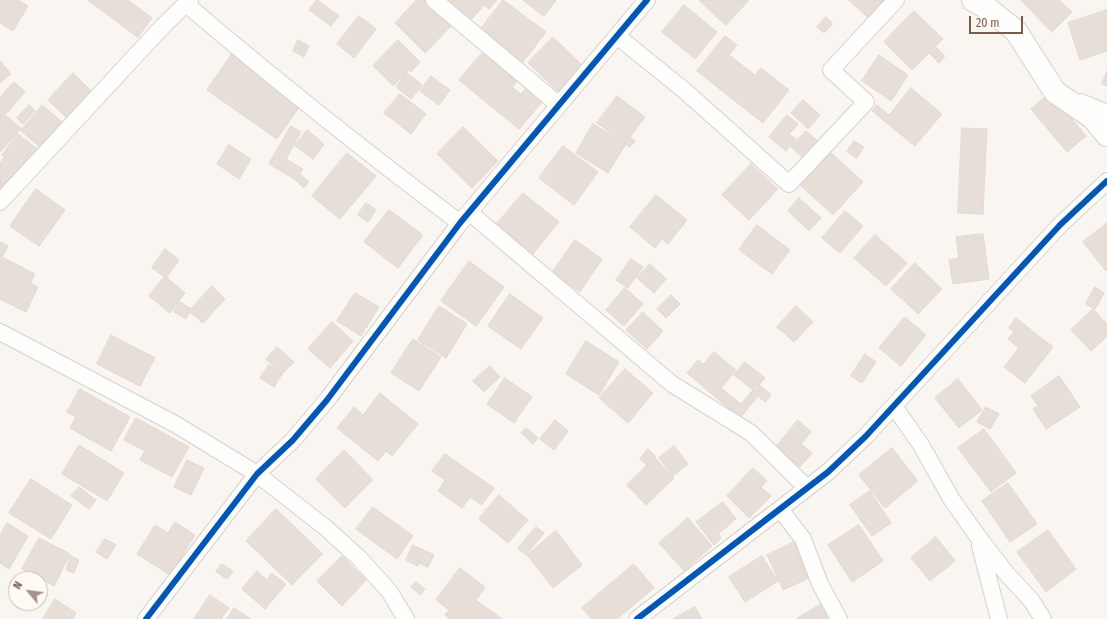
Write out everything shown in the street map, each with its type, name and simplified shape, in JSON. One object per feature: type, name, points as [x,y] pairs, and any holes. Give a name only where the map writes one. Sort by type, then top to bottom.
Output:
[{"type":"street","points":[[434,0],[559,105]]},
{"type":"street","points":[[146,619],[257,474],[293,440],[327,400],[464,218],[647,0]]},
{"type":"street","points":[[617,36],[685,91],[789,184],[866,102],[831,70],[896,0]]},
{"type":"street","points":[[973,0],[987,8],[1016,31],[1056,92],[1093,118],[1107,135]]},
{"type":"street","points":[[0,202],[52,144],[188,2],[267,72],[378,161],[464,218],[672,384],[750,433],[807,488]]},
{"type":"street","points":[[1056,92],[1107,113]]},
{"type":"street","points":[[637,619],[834,467],[866,436],[1060,225],[1107,181]]},
{"type":"street","points":[[0,332],[175,424],[257,474],[326,528],[359,558],[389,591],[406,619]]},
{"type":"street","points":[[894,406],[921,445],[952,500],[1006,573],[1032,600],[1044,619]]},
{"type":"street","points":[[780,509],[803,539],[820,584],[839,619]]},
{"type":"street","points":[[979,538],[999,619]]},
{"type":"building","points":[[0,0],[18,0],[28,6],[13,31],[0,23]]},
{"type":"building","points":[[88,0],[128,0],[152,18],[138,37]]},
{"type":"building","points":[[317,0],[339,16],[331,26],[309,10]]},
{"type":"building","points":[[417,0],[427,0],[452,25],[425,53],[395,23]]},
{"type":"building","points":[[449,0],[497,0],[489,9],[484,5],[471,20]]},
{"type":"building","points":[[503,0],[546,32],[523,62],[480,30]]},
{"type":"building","points":[[523,0],[556,0],[544,16]]},
{"type":"building","points":[[699,0],[749,0],[726,25]]},
{"type":"building","points":[[849,0],[886,0],[874,23]]},
{"type":"building","points":[[1021,0],[1059,0],[1072,12],[1052,32]]},
{"type":"building","points":[[684,5],[717,32],[695,59],[662,32]]},
{"type":"building","points":[[1107,10],[1107,51],[1080,60],[1068,23]]},
{"type":"building","points":[[914,11],[943,39],[912,70],[884,42]]},
{"type":"building","points":[[359,16],[376,29],[354,58],[337,44]]},
{"type":"building","points":[[826,17],[833,24],[824,33],[817,27]]},
{"type":"building","points":[[725,36],[737,45],[729,55],[755,75],[761,68],[789,90],[763,123],[697,71]]},
{"type":"building","points":[[553,37],[585,68],[560,93],[528,63]]},
{"type":"building","points":[[298,40],[309,46],[304,57],[293,51]]},
{"type":"building","points":[[398,40],[420,62],[411,72],[409,70],[393,86],[373,66]]},
{"type":"building","points":[[936,47],[945,56],[939,63],[929,53]]},
{"type":"building","points":[[485,50],[519,78],[512,87],[521,94],[526,88],[542,102],[519,129],[459,80]]},
{"type":"building","points":[[232,54],[302,103],[277,139],[207,90]]},
{"type":"building","points":[[879,55],[908,75],[891,101],[862,81]]},
{"type":"building","points":[[0,61],[11,74],[0,83]]},
{"type":"building","points":[[1107,71],[1107,86],[1102,84]]},
{"type":"building","points":[[73,73],[99,99],[74,125],[48,100]]},
{"type":"building","points":[[407,73],[422,85],[411,99],[396,87]]},
{"type":"building","points":[[431,76],[450,90],[439,105],[420,91]]},
{"type":"building","points":[[14,82],[25,92],[5,115],[22,129],[42,105],[69,128],[42,149],[20,130],[0,152],[0,98]]},
{"type":"building","points":[[911,88],[942,114],[915,146],[872,111],[877,105],[889,115]]},
{"type":"building","points":[[1050,93],[1086,136],[1067,152],[1031,109]]},
{"type":"building","points":[[400,94],[426,114],[411,134],[384,113]]},
{"type":"building","points":[[617,96],[645,117],[630,137],[635,141],[630,147],[597,123]]},
{"type":"building","points":[[803,100],[820,115],[808,129],[791,113]]},
{"type":"building","points":[[29,105],[35,111],[23,124],[17,118]]},
{"type":"building","points":[[787,115],[798,124],[789,134],[796,139],[786,151],[769,137]]},
{"type":"building","points":[[593,124],[626,144],[608,173],[576,153]]},
{"type":"building","points":[[291,126],[301,132],[286,159],[303,169],[296,180],[269,164]]},
{"type":"building","points":[[463,127],[498,161],[472,188],[437,154]]},
{"type":"building","points":[[962,128],[987,129],[983,214],[958,213]]},
{"type":"building","points":[[307,130],[324,144],[313,159],[295,146]]},
{"type":"building","points":[[806,131],[818,141],[803,158],[791,147]]},
{"type":"building","points":[[18,134],[44,154],[0,195],[0,163],[5,157],[2,155]]},
{"type":"building","points":[[854,141],[864,147],[857,158],[847,152]]},
{"type":"building","points":[[229,145],[251,159],[239,179],[217,164]]},
{"type":"building","points":[[563,146],[598,172],[574,205],[539,178]]},
{"type":"building","points":[[829,151],[863,182],[833,215],[799,184]]},
{"type":"building","points":[[347,153],[376,176],[340,219],[312,196]]},
{"type":"building","points":[[751,164],[778,189],[749,220],[722,195]]},
{"type":"building","points":[[301,175],[309,182],[304,188],[296,181]]},
{"type":"building","points":[[36,189],[65,210],[39,246],[10,226]]},
{"type":"building","points":[[523,193],[559,222],[532,255],[496,225]]},
{"type":"building","points":[[656,195],[687,220],[668,244],[662,239],[655,248],[630,227]]},
{"type":"building","points":[[799,198],[821,218],[809,231],[788,211]]},
{"type":"building","points":[[366,203],[376,210],[368,222],[358,215]]},
{"type":"building","points":[[389,210],[423,235],[398,268],[364,242]]},
{"type":"building","points":[[845,211],[863,226],[840,253],[822,238]]},
{"type":"building","points":[[1107,223],[1107,271],[1106,271],[1083,242]]},
{"type":"building","points":[[757,225],[790,250],[772,274],[739,250]]},
{"type":"building","points":[[983,234],[989,279],[953,284],[949,260],[959,258],[956,237]]},
{"type":"building","points":[[875,235],[907,263],[886,286],[854,258]]},
{"type":"building","points":[[575,240],[602,259],[580,292],[552,273]]},
{"type":"building","points":[[0,242],[8,246],[2,257],[35,274],[30,283],[38,287],[26,312],[0,299]]},
{"type":"building","points":[[165,249],[179,260],[166,278],[152,268]]},
{"type":"building","points":[[631,259],[643,267],[628,288],[616,280]]},
{"type":"building","points":[[469,261],[504,287],[476,326],[441,301]]},
{"type":"building","points":[[915,263],[942,289],[918,314],[891,289]]},
{"type":"building","points":[[650,264],[666,279],[654,293],[637,278]]},
{"type":"building","points":[[165,276],[185,293],[170,313],[149,296]]},
{"type":"building","points":[[212,286],[225,299],[203,323],[189,311]]},
{"type":"building","points":[[1095,287],[1104,293],[1095,309],[1086,304]]},
{"type":"building","points":[[625,288],[643,304],[624,326],[606,310]]},
{"type":"building","points":[[355,293],[379,307],[361,336],[337,321]]},
{"type":"building","points":[[510,294],[543,318],[521,349],[488,326]]},
{"type":"building","points":[[671,295],[680,304],[666,318],[657,309]]},
{"type":"building","points":[[180,302],[192,309],[186,319],[174,312]]},
{"type":"building","points":[[439,306],[467,324],[446,358],[418,340]]},
{"type":"building","points":[[796,306],[813,322],[794,342],[777,327]]},
{"type":"building","points":[[1093,309],[1107,324],[1107,336],[1091,351],[1071,330]]},
{"type":"building","points":[[643,312],[663,331],[647,349],[626,330]]},
{"type":"building","points":[[905,317],[926,335],[901,366],[879,348]]},
{"type":"building","points":[[1016,318],[1053,347],[1025,383],[1004,367],[1019,348],[1008,339],[1014,332],[1009,328]]},
{"type":"building","points":[[332,322],[353,341],[330,368],[308,349]]},
{"type":"building","points":[[111,335],[155,358],[140,386],[97,364]]},
{"type":"building","points":[[413,339],[441,357],[419,391],[391,373]]},
{"type":"building","points":[[586,341],[619,362],[599,395],[566,374]]},
{"type":"building","points":[[277,347],[294,362],[282,374],[266,359]]},
{"type":"building","points":[[714,352],[736,370],[721,388],[741,404],[758,384],[771,395],[765,402],[758,396],[740,418],[687,373],[698,360],[703,364]]},
{"type":"building","points":[[865,354],[876,362],[862,383],[851,376]]},
{"type":"building","points":[[745,362],[765,378],[754,391],[734,375]]},
{"type":"building","points":[[269,365],[282,374],[274,387],[260,378]]},
{"type":"building","points":[[490,366],[500,377],[484,392],[473,381]]},
{"type":"building","points":[[625,369],[653,393],[628,423],[599,398]]},
{"type":"building","points":[[1059,376],[1080,407],[1046,429],[1033,409],[1038,406],[1031,396]]},
{"type":"building","points":[[505,378],[532,397],[514,423],[487,404]]},
{"type":"building","points":[[958,379],[982,410],[959,428],[935,398]]},
{"type":"building","points":[[80,389],[130,417],[111,451],[70,428],[76,417],[67,412]]},
{"type":"building","points":[[380,393],[418,424],[392,456],[386,451],[378,461],[337,428],[354,407],[363,415]]},
{"type":"building","points":[[986,407],[999,414],[990,429],[977,422]]},
{"type":"building","points":[[136,418],[189,447],[172,477],[140,460],[145,451],[124,440]]},
{"type":"building","points":[[555,420],[568,431],[554,450],[540,439]]},
{"type":"building","points":[[798,420],[811,432],[801,444],[812,453],[800,467],[776,447]]},
{"type":"building","points":[[526,428],[538,438],[533,444],[521,433]]},
{"type":"building","points":[[984,429],[1016,473],[991,492],[958,448]]},
{"type":"building","points":[[79,445],[124,473],[107,501],[62,474]]},
{"type":"building","points":[[674,446],[688,464],[673,476],[659,458]]},
{"type":"building","points":[[892,448],[918,481],[885,508],[859,475]]},
{"type":"building","points":[[648,449],[656,457],[648,466],[640,459]]},
{"type":"building","points":[[344,450],[373,480],[345,508],[316,479]]},
{"type":"building","points":[[445,454],[494,488],[482,505],[470,497],[462,508],[438,491],[445,480],[432,471]]},
{"type":"building","points":[[655,458],[674,478],[646,505],[627,485]]},
{"type":"building","points":[[187,460],[204,468],[191,495],[174,487]]},
{"type":"building","points":[[753,468],[767,481],[761,487],[771,496],[749,518],[727,496]]},
{"type":"building","points":[[31,479],[72,505],[51,539],[9,513]]},
{"type":"building","points":[[1008,483],[1037,524],[1010,542],[982,501]]},
{"type":"building","points":[[79,487],[96,500],[89,509],[71,496]]},
{"type":"building","points":[[870,491],[891,523],[872,536],[850,505]]},
{"type":"building","points":[[499,495],[528,520],[508,543],[479,519]]},
{"type":"building","points":[[723,502],[736,519],[718,534],[721,538],[714,545],[696,522]]},
{"type":"building","points":[[373,507],[413,536],[397,559],[356,529]]},
{"type":"building","points":[[276,509],[323,554],[292,585],[246,541]]},
{"type":"building","points":[[688,518],[712,546],[684,571],[659,543]]},
{"type":"building","points":[[175,522],[195,535],[170,575],[137,554],[155,525],[168,533]]},
{"type":"building","points":[[7,523],[28,536],[9,569],[0,563],[0,536]]},
{"type":"building","points":[[859,525],[883,561],[852,582],[828,545]]},
{"type":"building","points":[[536,527],[544,533],[526,555],[518,548]]},
{"type":"building","points":[[1048,530],[1076,569],[1046,592],[1017,552]]},
{"type":"building","points":[[556,531],[582,565],[553,588],[527,555]]},
{"type":"building","points":[[936,537],[955,561],[930,581],[911,558]]},
{"type":"building","points":[[39,538],[70,554],[54,586],[48,583],[48,571],[26,571],[22,569]]},
{"type":"building","points":[[105,539],[116,545],[107,559],[96,552]]},
{"type":"building","points":[[796,541],[813,576],[783,590],[767,555]]},
{"type":"building","points":[[413,545],[434,555],[428,567],[419,563],[418,566],[406,560]]},
{"type":"building","points":[[71,556],[79,560],[74,573],[66,570]]},
{"type":"building","points":[[342,556],[366,580],[342,606],[317,581]]},
{"type":"building","points":[[762,556],[778,581],[745,602],[729,577]]},
{"type":"building","points":[[222,564],[233,571],[227,579],[216,572]]},
{"type":"building","points":[[634,564],[654,588],[617,619],[592,619],[582,608]]},
{"type":"building","points":[[460,568],[485,587],[476,600],[502,619],[451,619],[445,615],[449,610],[436,600]]},
{"type":"building","points":[[257,571],[267,580],[272,573],[286,584],[265,609],[242,589]]},
{"type":"building","points":[[416,582],[425,589],[420,595],[411,587]]},
{"type":"building","points":[[210,595],[229,608],[221,619],[194,619]]},
{"type":"building","points":[[55,599],[76,613],[72,619],[43,619]]},
{"type":"building","points":[[823,603],[833,619],[796,619]]},
{"type":"building","points":[[695,607],[702,619],[673,619]]},
{"type":"building","points":[[234,608],[251,619],[227,619]]},
{"type":"cycle path","points":[[146,619],[257,474],[293,440],[327,400],[460,223],[647,0]]},
{"type":"cycle path","points":[[637,619],[828,472],[866,436],[1060,225],[1107,181]]}]
